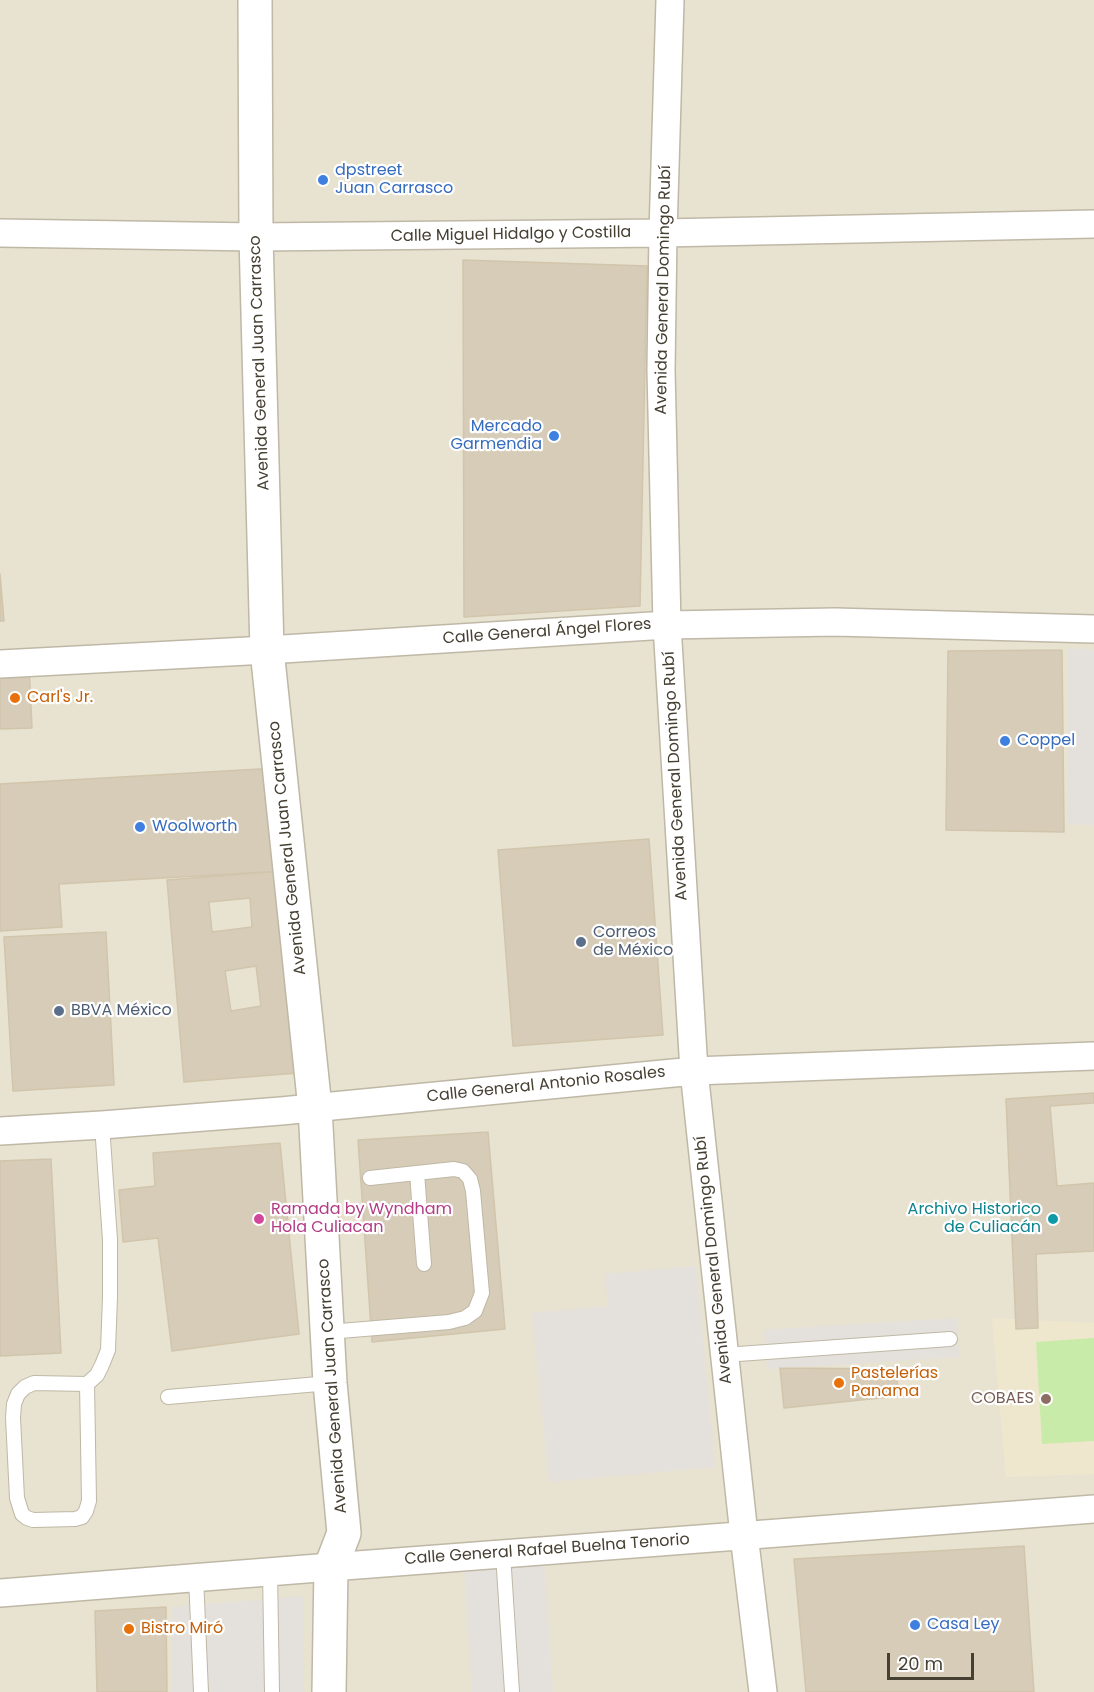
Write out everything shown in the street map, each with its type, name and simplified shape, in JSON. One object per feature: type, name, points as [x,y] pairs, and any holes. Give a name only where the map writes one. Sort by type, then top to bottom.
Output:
[{"type":"street","name":"Avenida General Juan Carrasco","points":[[255,0],[256,237],[267,650],[315,1108],[330,1383],[344,1533],[331,1567],[329,1692]]},
{"type":"street","name":"Avenida General Domingo Rubí","points":[[670,0],[661,370],[667,625],[694,1071],[763,1692]]},
{"type":"street","name":"Calle Miguel Hidalgo y Costilla","points":[[0,233],[256,237],[663,233],[1094,224]]},
{"type":"street","name":"Calle General Ángel Flores","points":[[0,664],[667,625],[835,622],[1094,629]]},
{"type":"street","name":"Calle General Antonio Rosales","points":[[0,1131],[315,1108],[694,1071],[1094,1056]]},
{"type":"street","name":"Calle General Rafael Buelna Tenorio","points":[[0,1593],[1094,1509]]},
{"type":"lane","points":[[87,1384],[89,1501],[86,1511],[82,1517],[75,1519],[33,1520],[27,1518],[22,1514],[17,1498],[13,1418],[18,1394],[25,1387],[34,1383],[87,1384],[97,1375],[108,1350],[110,1240],[102,1125]]},
{"type":"lane","points":[[327,1332],[448,1322],[465,1318],[475,1311],[482,1293],[470,1179],[463,1172],[454,1169],[370,1178]]},
{"type":"lane","points":[[417,1173],[424,1264]]},
{"type":"lane","points":[[724,1354],[950,1340]]},
{"type":"lane","points":[[168,1397],[330,1383]]},
{"type":"lane","points":[[503,1554],[512,1692]]},
{"type":"lane","points":[[270,1571],[272,1692]]},
{"type":"lane","points":[[196,1577],[201,1692]]},
{"type":"shaded area","points":[[0,0],[1094,0],[1094,1692],[0,1692]]},
{"type":"shaded area","points":[[1068,648],[1094,650],[1094,825],[1067,824]]},
{"type":"shaded area","points":[[696,1266],[715,1467],[549,1482],[532,1313],[608,1306],[605,1274]]},
{"type":"shaded area","points":[[957,1318],[959,1357],[767,1369],[764,1330]]},
{"type":"shaded area","name":"COBAES","points":[[992,1318],[1094,1323],[1094,1474],[1006,1477]]},
{"type":"shaded area","points":[[544,1561],[553,1692],[472,1692],[464,1566]]},
{"type":"shaded area","points":[[304,1596],[304,1692],[171,1692],[171,1607]]},
{"type":"green space","points":[[1094,1338],[1094,1441],[1042,1444],[1036,1342]]},
{"type":"building","name":"Mercado Garmendia","points":[[463,260],[647,266],[640,606],[464,617]]},
{"type":"building","points":[[0,574],[4,621],[0,621]]},
{"type":"building","name":"Coppel","points":[[1062,650],[1064,832],[946,830],[948,651]]},
{"type":"building","name":"Carl's Jr.","points":[[29,667],[32,728],[0,729],[0,669]]},
{"type":"building","name":"Woolworth","points":[[277,768],[283,871],[59,884],[62,927],[0,931],[0,784]]},
{"type":"building","name":"Correos de México","points":[[649,839],[663,1035],[513,1046],[498,850]]},
{"type":"building","points":[[282,871],[298,1073],[184,1082],[167,880]],"holes":[[[250,898],[252,927],[212,932],[209,902]],[[256,966],[261,1006],[231,1011],[225,971]]]},
{"type":"building","name":"BBVA México","points":[[106,932],[114,1085],[13,1091],[4,937]]},
{"type":"building","name":"Archivo Historico de Culiacán","points":[[1094,1093],[1094,1103],[1050,1106],[1057,1186],[1094,1183],[1094,1251],[1036,1254],[1038,1328],[1016,1329],[1006,1099]]},
{"type":"building","points":[[488,1132],[505,1329],[372,1342],[358,1140]]},
{"type":"building","points":[[280,1143],[299,1334],[172,1351],[158,1238],[123,1242],[119,1190],[155,1186],[153,1153]]},
{"type":"building","points":[[51,1159],[61,1353],[0,1356],[0,1161]]},
{"type":"building","name":"Pastelerías Panama","points":[[780,1368],[896,1369],[899,1396],[784,1408]]},
{"type":"building","name":"Casa Ley","points":[[1024,1546],[1034,1692],[806,1692],[794,1559]]},
{"type":"building","points":[[166,1607],[167,1692],[97,1692],[95,1611]]},
{"type":"place","name":"dpstreet Juan Carrasco","points":[[323,180]]},
{"type":"place","name":"Mercado Garmendia","points":[[554,436]]},
{"type":"place","name":"Carl's Jr.","points":[[15,698]]},
{"type":"place","name":"Coppel","points":[[1005,741]]},
{"type":"place","name":"Woolworth","points":[[140,827]]},
{"type":"place","name":"Correos de México","points":[[581,942]]},
{"type":"place","name":"BBVA México","points":[[59,1011]]},
{"type":"place","name":"Ramada by Wyndham Hola Culiacan","points":[[259,1219]]},
{"type":"place","name":"Archivo Historico de Culiacán","points":[[1053,1219]]},
{"type":"place","name":"Pastelerías Panama","points":[[839,1383]]},
{"type":"place","name":"COBAES","points":[[1046,1399]]},
{"type":"place","name":"Casa Ley","points":[[915,1625]]},
{"type":"place","name":"Bistro Miró","points":[[129,1629]]}]
